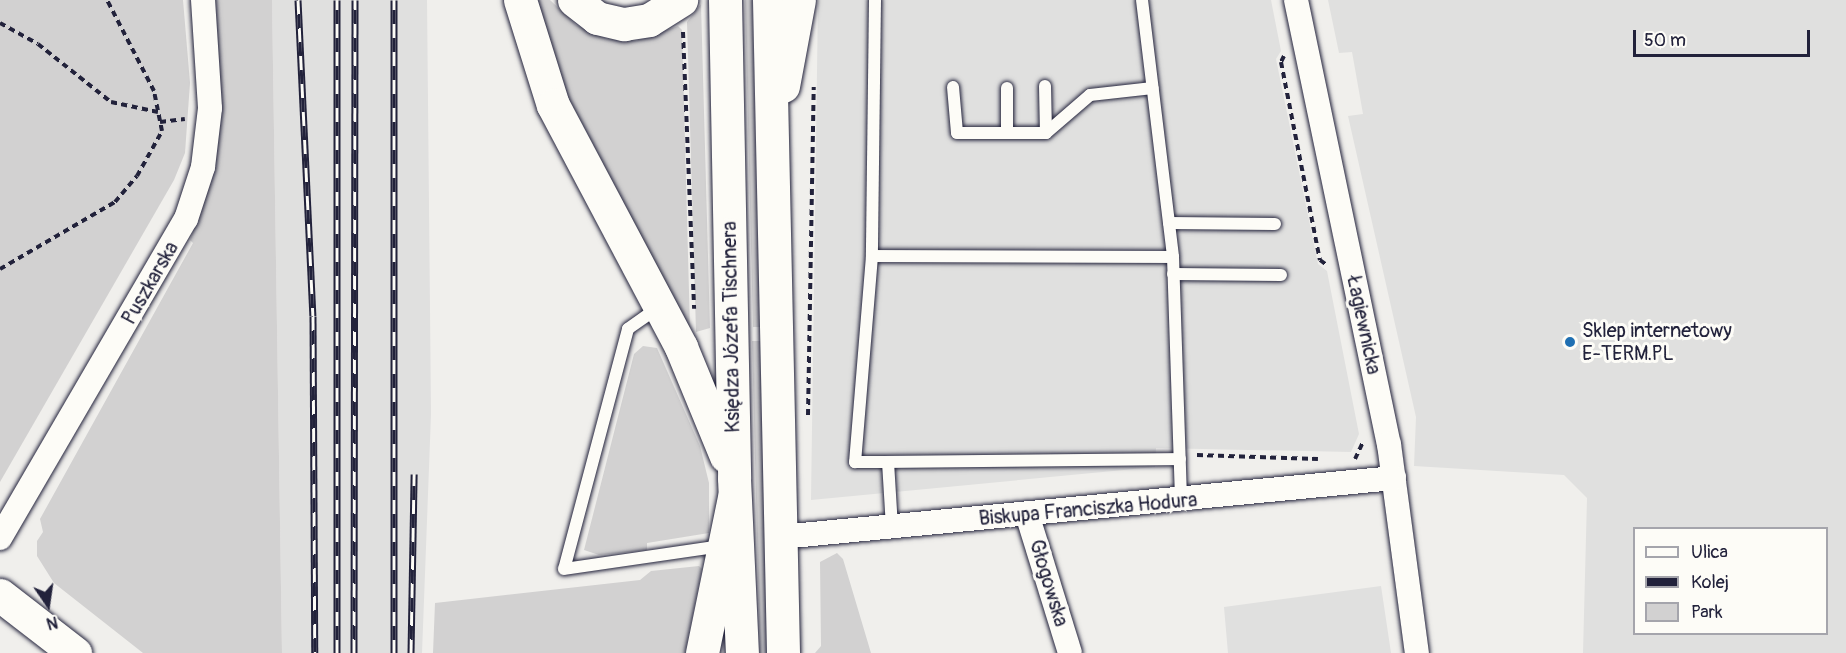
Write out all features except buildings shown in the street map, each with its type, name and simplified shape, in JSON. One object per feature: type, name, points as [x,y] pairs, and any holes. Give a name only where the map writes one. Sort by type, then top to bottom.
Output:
[{"type":"main road","points":[[520,0],[538,68],[553,105],[660,306],[694,377],[734,487],[725,546],[702,653]]},
{"type":"main road","points":[[574,0],[597,18],[624,24],[682,11]]},
{"type":"main road","name":"Księdza Józefa Tischnera","points":[[725,0],[734,487],[742,653]]},
{"type":"main road","points":[[769,0],[783,653]]},
{"type":"main road","points":[[771,131],[788,69],[799,0]]},
{"type":"main road","points":[[0,595],[75,653]]},
{"type":"street","name":"Puszkarska","points":[[0,538],[186,219],[203,167],[210,108],[203,0]]},
{"type":"street","name":"Łagiewnicka","points":[[1296,0],[1394,478],[1417,653]]},
{"type":"street","name":"Biskupa Franciszka Hodura","points":[[781,537],[1182,501],[1394,478]]},
{"type":"street","name":"Głogowska","points":[[1027,514],[1070,653]]},
{"type":"lane","points":[[875,0],[872,256],[855,462],[1180,459]]},
{"type":"lane","points":[[1142,0],[1173,257],[1182,501]]},
{"type":"lane","points":[[1045,86],[1046,133]]},
{"type":"lane","points":[[953,87],[957,133],[1046,133],[1090,95],[1153,88]]},
{"type":"lane","points":[[1006,133],[1007,88]]},
{"type":"lane","points":[[1169,223],[1275,224]]},
{"type":"lane","points":[[872,256],[1173,257]]},
{"type":"lane","points":[[1173,274],[1281,275]]},
{"type":"lane","points":[[660,306],[628,329],[564,569],[725,546]]},
{"type":"lane","points":[[888,462],[892,528]]},
{"type":"path","points":[[0,269],[115,202],[154,147],[162,131],[154,91],[107,0]]},
{"type":"path","points":[[682,11],[694,317]]},
{"type":"path","points":[[0,23],[38,44],[111,102],[158,112]]},
{"type":"path","points":[[1287,52],[1281,62],[1320,260],[1330,267]]},
{"type":"path","points":[[808,424],[814,84]]},
{"type":"path","points":[[160,122],[192,118]]},
{"type":"path","points":[[1347,463],[1362,449],[1364,434]]},
{"type":"path","points":[[1191,449],[1200,464]]},
{"type":"path","points":[[1194,455],[1319,459]]},
{"type":"shaded area","points":[[272,0],[427,0],[431,414],[422,653],[282,653]]},
{"type":"shaded area","points":[[818,0],[1271,0],[1281,51],[1276,59],[1318,264],[1327,271],[1359,434],[1351,452],[1156,448],[1155,467],[811,500]]},
{"type":"shaded area","points":[[1328,0],[1846,0],[1846,653],[1583,653],[1587,498],[1564,475],[1414,466],[1416,417],[1348,116],[1363,114],[1352,52],[1339,53]]},
{"type":"shaded area","points":[[1381,586],[1391,653],[1228,653],[1224,607]]},
{"type":"green space","points":[[0,0],[183,0],[190,83],[185,153],[174,180],[0,482]]},
{"type":"green space","points":[[216,0],[272,0],[282,653],[143,653],[54,583],[37,556],[37,541],[43,532],[40,519],[193,243],[190,240],[211,182],[221,120]]},
{"type":"green space","points":[[534,0],[550,0],[576,25],[607,39],[636,41],[678,26],[682,30],[690,329],[569,108]]},
{"type":"green space","points":[[745,0],[752,0],[760,327],[753,327]]},
{"type":"green space","points":[[701,4],[710,328],[696,332],[687,22]]},
{"type":"green space","points":[[752,341],[760,341],[768,653],[760,653]]},
{"type":"green space","points":[[643,346],[657,348],[700,446],[709,483],[709,533],[647,543],[647,550],[599,555],[584,550],[634,354]]},
{"type":"green space","points":[[837,553],[843,559],[871,653],[815,653],[821,646],[820,562]]},
{"type":"green space","points":[[699,566],[702,569],[685,653],[433,653],[435,603],[640,580],[651,571]]},
{"type":"railway","points":[[298,0],[313,316],[315,653]]},
{"type":"railway","points":[[337,0],[337,653]]},
{"type":"railway","points":[[354,653],[355,0]]},
{"type":"railway","points":[[394,0],[394,653]]},
{"type":"railway","points":[[411,653],[414,474]]},
{"type":"place","name":"Sklep internetowy E-TERM.PL","points":[[1570,342]]}]
